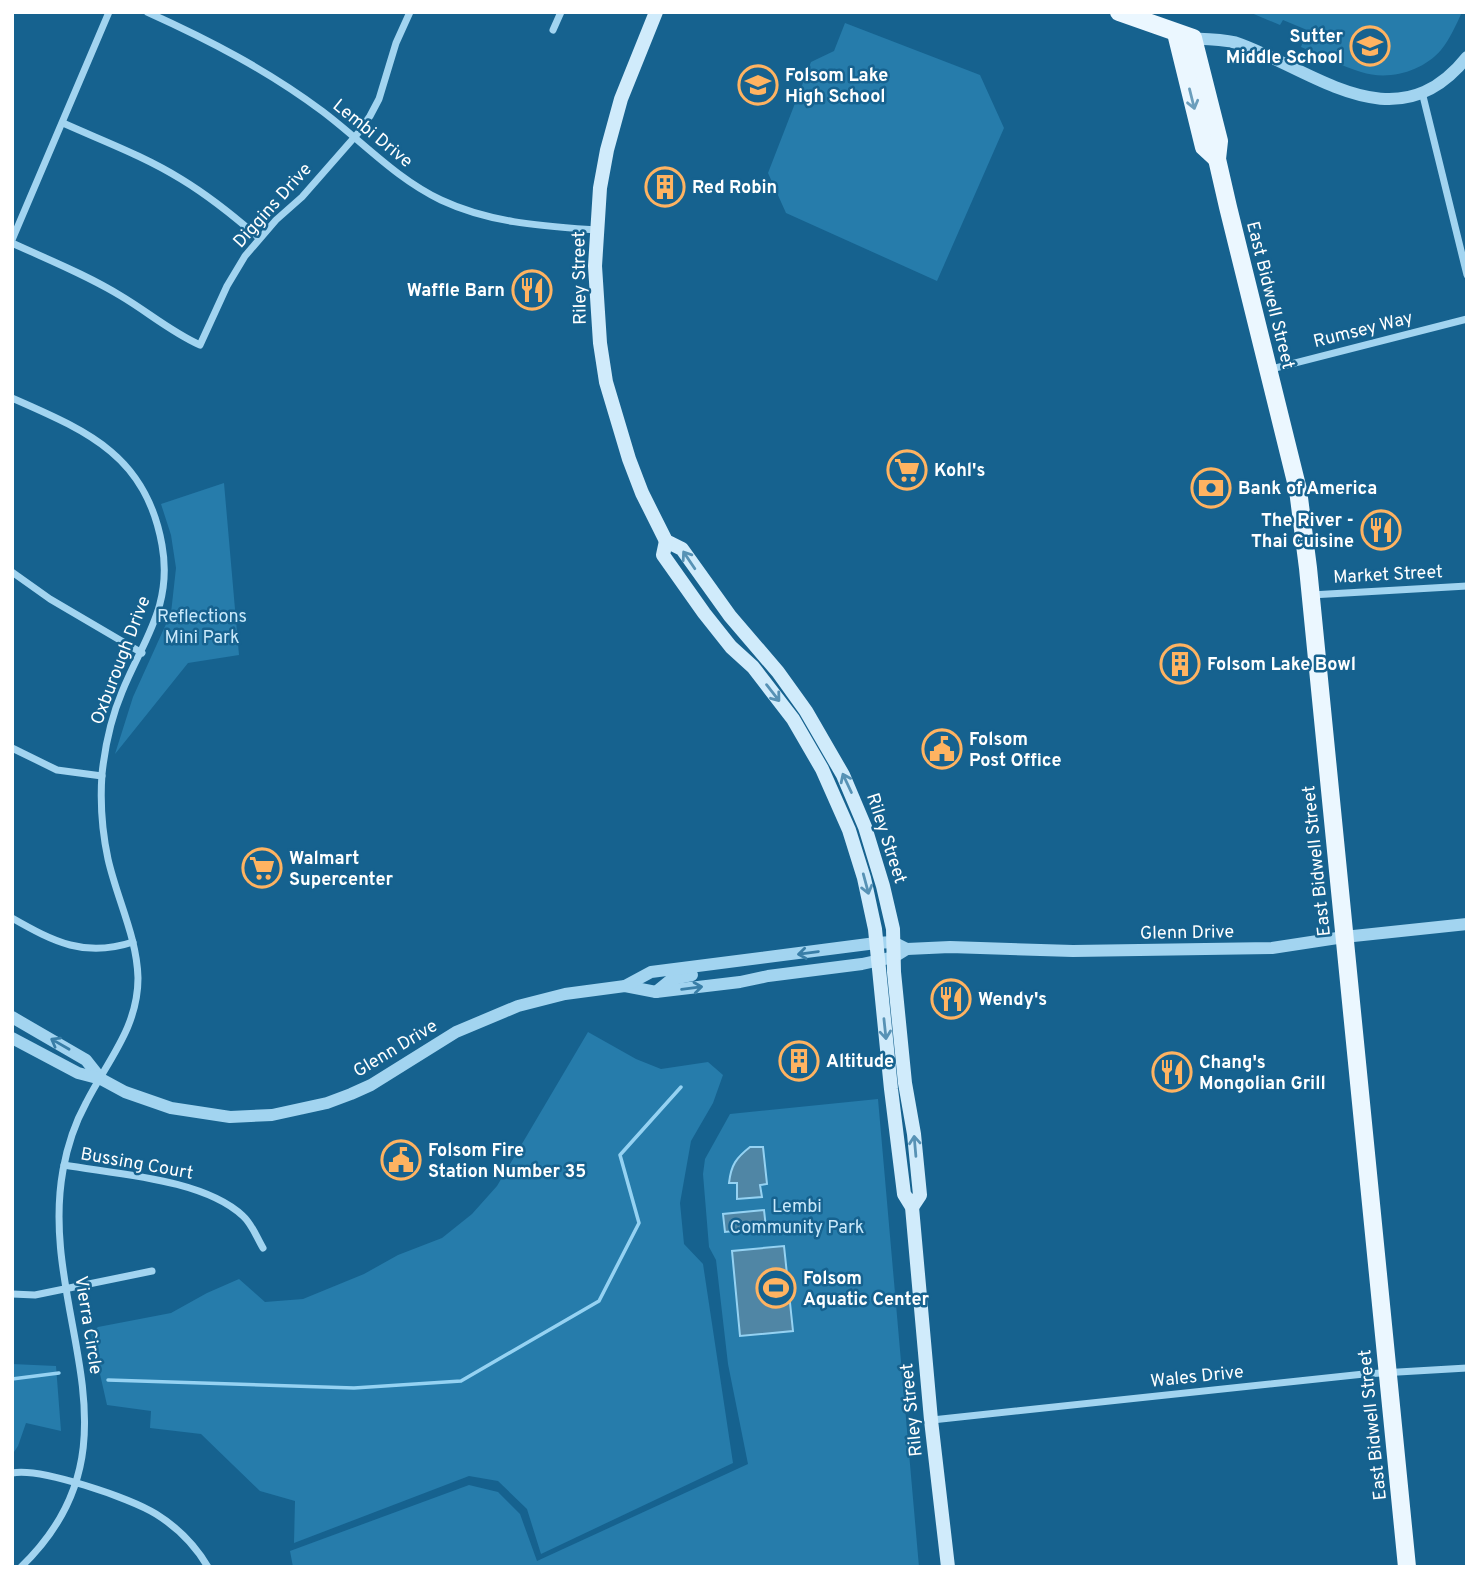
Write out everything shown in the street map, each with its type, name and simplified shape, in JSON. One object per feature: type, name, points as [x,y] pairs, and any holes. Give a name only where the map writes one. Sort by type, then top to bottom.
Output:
[{"type":"main road","name":"Riley Street","points":[[656,12],[621,99],[607,150],[596,230],[596,304],[606,382],[629,459],[642,493],[666,541],[682,549],[730,616],[806,711],[843,775],[873,849],[898,949],[905,1083],[914,1134],[920,1195],[912,1207]]},
{"type":"main road","points":[[1119,12],[1184,36]]},
{"type":"main road","name":"East Bidwell Street","points":[[1184,36],[1204,147],[1217,159],[1298,491],[1311,595],[1407,1567]]},
{"type":"main road","name":"Riley Street","points":[[666,541],[663,555],[678,578],[731,647],[753,667],[798,728],[822,769],[849,830],[864,878],[875,929],[904,1194],[912,1207],[931,1420],[948,1567]]},
{"type":"main road","points":[[678,578],[692,583],[740,640],[753,643]]},
{"type":"street","points":[[12,242],[109,12]]},
{"type":"street","name":"Lembi Drive","points":[[146,12],[220,46],[260,68],[316,107],[391,170],[415,186],[468,211],[525,225],[596,230]]},
{"type":"street","name":"Diggins Drive","points":[[12,242],[90,278],[181,337],[200,345],[233,275],[259,238],[302,197],[370,116],[379,99],[396,43],[410,12]]},
{"type":"street","points":[[553,30],[561,12]]},
{"type":"street","points":[[1184,36],[1238,43],[1331,86],[1360,96],[1392,98],[1422,92],[1445,79],[1467,57]]},
{"type":"street","points":[[1422,92],[1467,275]]},
{"type":"street","points":[[63,123],[180,178],[259,238]]},
{"type":"street","name":"Rumsey Way","points":[[1268,370],[1467,319]]},
{"type":"street","name":"Oxburough Drive","points":[[12,398],[67,422],[97,439],[128,468],[150,504],[162,545],[164,579],[156,620],[112,720],[102,776],[102,812],[109,860],[137,963],[136,1002],[124,1038],[101,1079]]},
{"type":"street","points":[[12,572],[50,599],[142,653]]},
{"type":"street","name":"Market Street","points":[[1311,595],[1467,586]]},
{"type":"street","points":[[12,748],[57,770],[102,776]]},
{"type":"street","points":[[12,918],[55,942],[78,948],[101,949],[133,942]]},
{"type":"street","name":"Glenn Drive","points":[[625,986],[652,972],[876,943],[898,949],[950,947],[1073,951],[1272,948],[1344,937],[1467,924]]},
{"type":"street","name":"Glenn Drive","points":[[12,1038],[78,1073],[190,1113],[230,1117],[272,1115],[327,1103],[371,1085],[456,1032],[507,1010],[565,994],[625,986],[656,992],[877,961],[898,949]]},
{"type":"street","points":[[656,992],[672,979],[707,974],[715,971],[718,965]]},
{"type":"street","name":"Glenn Drive","points":[[12,1017],[86,1060],[101,1079]]},
{"type":"street","name":"Vierra Circle","points":[[21,1567],[46,1540],[58,1521],[75,1482],[85,1442],[86,1398],[58,1219],[64,1165],[86,1102],[101,1079]]},
{"type":"street","name":"Bussing Court","points":[[64,1165],[206,1192],[244,1217],[263,1248]]},
{"type":"street","points":[[12,1294],[35,1295],[152,1271]]},
{"type":"street","name":"Wales Drive","points":[[931,1420],[1388,1372],[1467,1368]]},
{"type":"street","points":[[12,1473],[27,1471],[75,1482],[135,1503],[155,1513],[188,1540],[208,1567]]},
{"type":"green space","name":"Sutter Middle School","points":[[1249,12],[1462,12],[1453,32],[1433,58],[1404,73],[1371,75],[1301,47],[1307,30],[1283,20],[1280,25]]},
{"type":"green space","points":[[845,23],[980,75],[1004,128],[937,281],[786,213],[768,173],[811,62],[834,51]]},
{"type":"green space","name":"Reflections Mini Park","points":[[224,483],[239,655],[188,663],[115,754],[133,697],[171,613],[176,568],[171,535],[161,504]]},
{"type":"green space","points":[[588,1032],[636,1059],[661,1069],[708,1062],[723,1075],[713,1103],[691,1141],[680,1203],[684,1244],[703,1264],[733,1463],[541,1554],[527,1509],[498,1481],[469,1476],[294,1543],[295,1501],[260,1491],[201,1434],[150,1428],[151,1411],[107,1405],[91,1334],[98,1327],[171,1313],[239,1279],[265,1302],[303,1299],[364,1274],[398,1255],[442,1238],[472,1214],[497,1186]]},
{"type":"green space","name":"Lembi Community Park","points":[[878,1099],[919,1567],[293,1567],[290,1551],[469,1485],[498,1492],[520,1514],[537,1561],[748,1464],[728,1364],[716,1260],[709,1247],[703,1174],[705,1159],[730,1114]]},
{"type":"green space","points":[[12,1364],[56,1366],[61,1431],[26,1423],[12,1455]]},
{"type":"shaded area","points":[[750,1147],[763,1147],[767,1184],[760,1185],[762,1197],[737,1199],[737,1183],[729,1183],[731,1171],[738,1158]]},
{"type":"shaded area","points":[[764,1210],[766,1228],[725,1232],[723,1214]]},
{"type":"shaded area","points":[[784,1246],[793,1331],[740,1336],[732,1251]]},
{"type":"waterway","points":[[108,1380],[354,1388],[461,1381],[599,1301],[639,1223],[620,1155],[681,1087]]},
{"type":"waterway","points":[[12,1379],[59,1373]]},
{"type":"place","name":"Sutter Middle School","points":[[1370,46]]},
{"type":"place","name":"Folsom Lake High School","points":[[758,85]]},
{"type":"place","name":"Red Robin","points":[[665,187]]},
{"type":"place","name":"Waffle Barn","points":[[532,290]]},
{"type":"place","name":"Kohl's","points":[[907,470]]},
{"type":"place","name":"Bank of America","points":[[1211,488]]},
{"type":"place","name":"The River - Thai Cuisine","points":[[1381,530]]},
{"type":"place","name":"Folsom Lake Bowl","points":[[1180,664]]},
{"type":"place","name":"Folsom Post Office","points":[[942,749]]},
{"type":"place","name":"Walmart Supercenter","points":[[262,868]]},
{"type":"place","name":"Wendy's","points":[[951,999]]},
{"type":"place","name":"Altitude","points":[[799,1061]]},
{"type":"place","name":"Chang's Mongolian Grill","points":[[1172,1072]]},
{"type":"place","name":"Folsom Fire Station Number 35","points":[[401,1160]]},
{"type":"place","name":"Folsom Aquatic Center","points":[[776,1288]]}]
